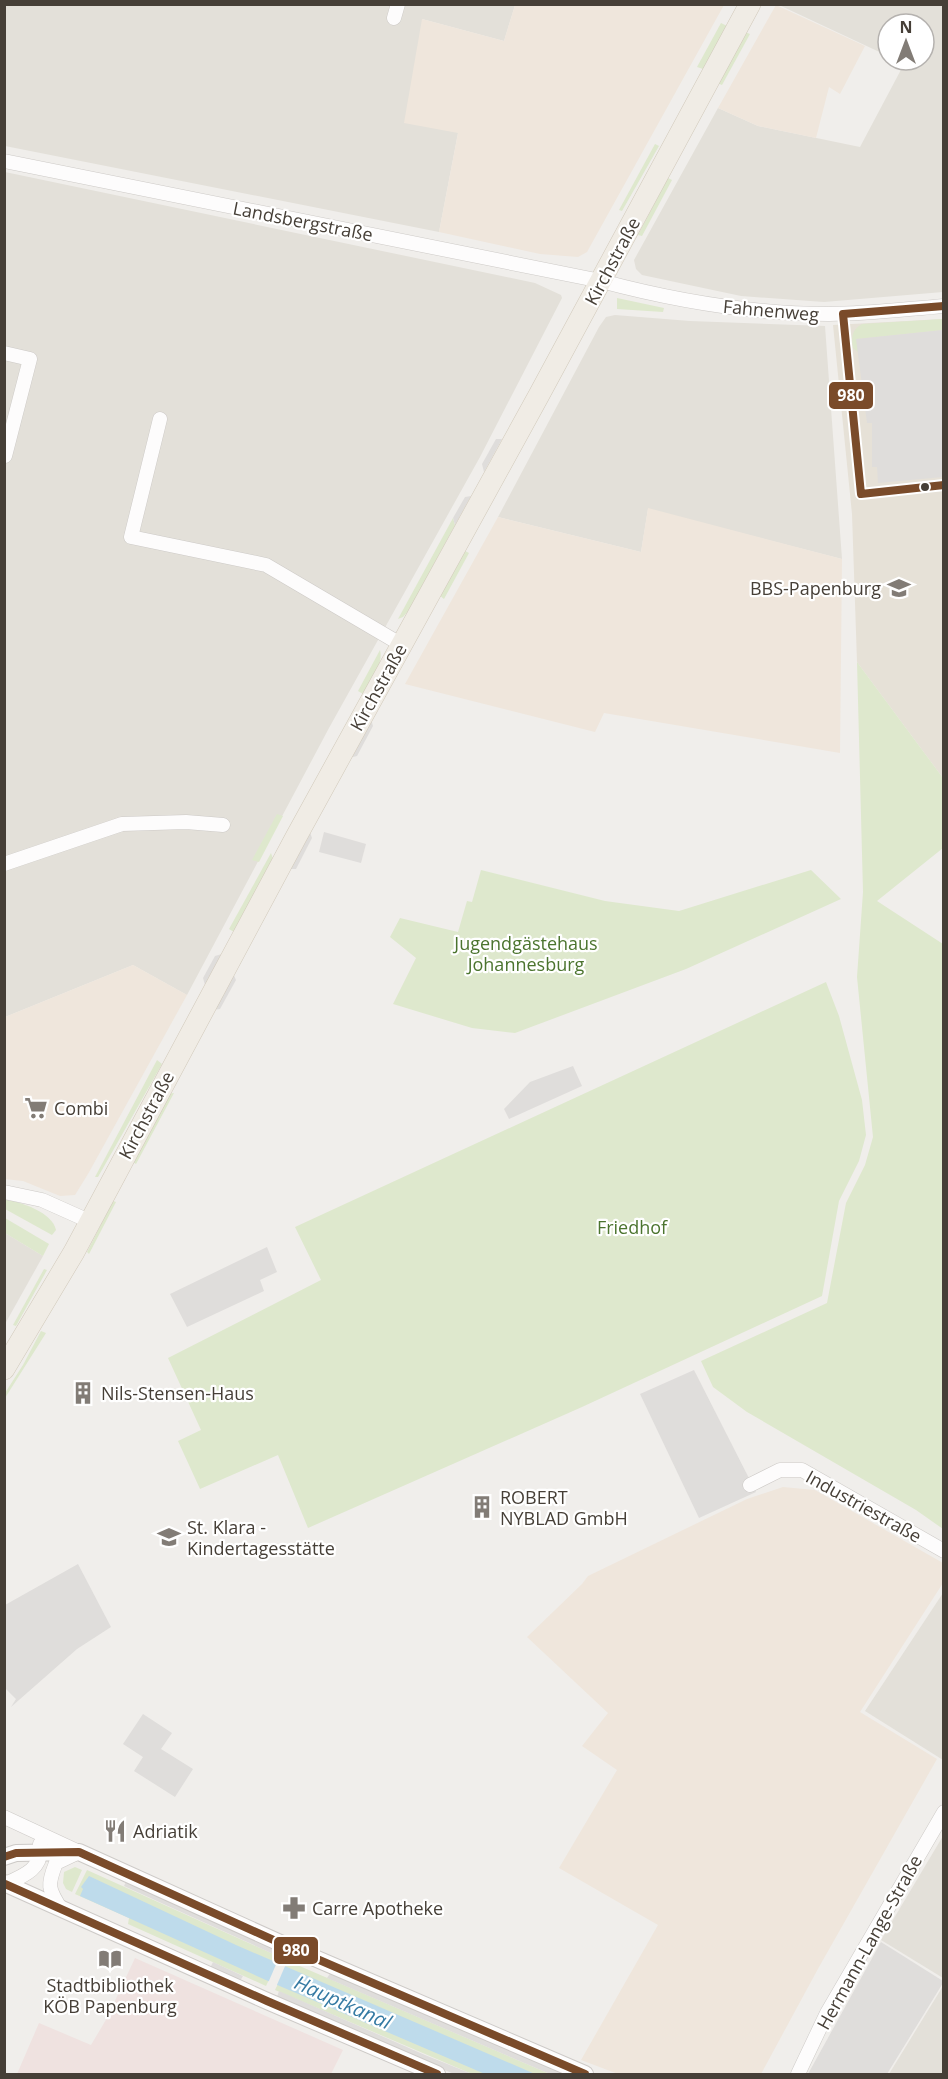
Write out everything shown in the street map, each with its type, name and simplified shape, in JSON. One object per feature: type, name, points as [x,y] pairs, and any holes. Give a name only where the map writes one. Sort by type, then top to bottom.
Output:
[{"type":"main road","name":"Kirchstraße","points":[[4,1369],[68,1262],[288,850],[601,281],[750,4]]},
{"type":"street","name":"Landsbergstraße","points":[[4,161],[601,281]]},
{"type":"street","name":"Fahnenweg","points":[[601,281],[671,298],[740,309],[791,313],[843,314],[944,306]]},
{"type":"street","points":[[4,353],[30,359],[5,456]]},
{"type":"street","points":[[160,419],[131,537],[266,565],[402,645]]},
{"type":"street","points":[[4,864],[122,824],[186,822],[223,825]]},
{"type":"street","points":[[4,1192],[42,1200],[89,1221]]},
{"type":"street","name":"Industriestraße","points":[[750,1485],[780,1470],[802,1470],[944,1551]]},
{"type":"street","name":"Hermann-Lange-Straße","points":[[798,2074],[827,2013],[944,1812]]},
{"type":"street","points":[[4,1817],[289,1947],[585,2074]]},
{"type":"street","points":[[5,1884],[24,1876],[38,1863],[41,1853],[38,1833]]},
{"type":"street","points":[[4,1857],[16,1853],[79,1852]]},
{"type":"street","points":[[61,1909],[50,1893],[49,1879],[56,1863],[79,1852]]},
{"type":"street","points":[[5,1884],[437,2074]]},
{"type":"shaded area","points":[[4,5],[515,5],[504,41],[422,19],[458,133],[439,232],[5,146]]},
{"type":"shaded area","points":[[515,5],[724,5],[587,252],[578,257],[540,254],[439,232],[458,133],[404,123],[422,19],[504,41]]},
{"type":"shaded area","points":[[776,5],[865,46],[840,94],[829,87],[816,138],[758,126],[718,108]]},
{"type":"shaded area","points":[[779,5],[943,5],[943,292],[824,302],[741,296],[642,275],[636,269],[634,260],[718,108],[758,126],[860,147],[900,72],[936,72],[936,12],[876,12],[876,50]]},
{"type":"shaded area","points":[[5,172],[535,283],[561,295],[562,298],[480,457],[329,728],[187,995],[133,965],[5,1017]]},
{"type":"shaded area","points":[[615,315],[690,321],[825,326],[842,559],[648,509],[641,552],[498,517],[599,327],[606,317]]},
{"type":"shaded area","name":"BBS-Papenburg","points":[[943,319],[943,778],[857,662],[852,514],[833,325]]},
{"type":"shaded area","points":[[943,330],[943,477],[878,483],[877,467],[872,467],[872,423],[867,423],[856,339]]},
{"type":"shaded area","points":[[496,439],[502,439],[484,472],[482,464]]},
{"type":"shaded area","points":[[471,496],[455,525],[453,518],[465,497]]},
{"type":"shaded area","points":[[648,508],[842,559],[840,753],[604,713],[595,732],[405,684],[498,517],[641,552]]},
{"type":"shaded area","points":[[371,719],[373,726],[357,756],[349,758]]},
{"type":"shaded area","points":[[310,832],[312,838],[296,869],[290,869]]},
{"type":"shaded area","points":[[324,832],[366,844],[361,863],[319,852]]},
{"type":"shaded area","points":[[222,954],[205,985],[203,978],[215,956]]},
{"type":"shaded area","points":[[133,965],[187,995],[88,1174],[75,1195],[60,1196],[23,1181],[5,1179],[5,1017]]},
{"type":"shaded area","points":[[233,973],[236,980],[220,1009],[212,1010]]},
{"type":"shaded area","points":[[573,1066],[582,1086],[509,1119],[504,1109],[530,1082]]},
{"type":"shaded area","points":[[5,1233],[43,1256],[5,1324]]},
{"type":"shaded area","points":[[267,1247],[277,1272],[260,1280],[264,1291],[187,1327],[170,1294]]},
{"type":"shaded area","points":[[694,1370],[756,1492],[699,1518],[640,1394]]},
{"type":"shaded area","points":[[783,1487],[815,1490],[943,1563],[943,1583],[860,1712],[937,1759],[761,2074],[618,2074],[581,2060],[658,1925],[559,1868],[617,1770],[582,1746],[608,1713],[527,1637],[588,1576],[747,1499]]},
{"type":"shaded area","points":[[78,1564],[111,1627],[77,1649],[11,1707],[16,1699],[5,1688],[5,1605]]},
{"type":"shaded area","points":[[943,1593],[944,1760],[865,1711]]},
{"type":"shaded area","points":[[143,1714],[172,1733],[161,1749],[193,1769],[175,1797],[134,1771],[143,1757],[123,1744]]},
{"type":"shaded area","points":[[943,1836],[943,1978],[881,1940]]},
{"type":"shaded area","points":[[127,1879],[282,1950],[280,1957],[124,1886]]},
{"type":"shaded area","points":[[881,1942],[943,1983],[887,2074],[808,2074]]},
{"type":"shaded area","points":[[135,1958],[343,2050],[331,2074],[17,2074],[39,2023],[91,2045],[107,2018]]},
{"type":"shaded area","points":[[213,1962],[243,1976],[240,1981],[210,1968]]},
{"type":"shaded area","points":[[331,1972],[575,2074],[550,2074],[327,1978]]},
{"type":"shaded area","points":[[943,1986],[943,2074],[889,2074]]},
{"type":"shaded area","points":[[279,1991],[472,2074],[454,2074],[277,1997]]},
{"type":"green space","points":[[721,23],[727,26],[703,69],[697,67]]},
{"type":"green space","points":[[745,32],[750,34],[722,85],[717,83]]},
{"type":"green space","points":[[655,144],[659,146],[622,211],[619,210]]},
{"type":"green space","points":[[668,178],[672,180],[642,236],[638,235]]},
{"type":"green space","points":[[617,298],[664,308],[663,312],[617,309]]},
{"type":"green space","points":[[943,319],[943,330],[857,339],[858,352],[853,348],[853,334],[862,324]]},
{"type":"green space","points":[[453,518],[455,525],[409,610],[398,619]]},
{"type":"green space","points":[[463,550],[469,553],[444,599],[439,595]]},
{"type":"green space","points":[[380,650],[378,667],[363,694],[358,691]]},
{"type":"green space","points":[[857,662],[943,778],[943,848],[877,901],[943,944],[943,1529],[916,1510],[747,1412],[713,1387],[701,1361],[827,1303],[846,1203],[865,1165],[873,1137],[857,977],[863,892]]},
{"type":"green space","points":[[277,814],[283,816],[259,862],[252,860]]},
{"type":"green space","points":[[271,853],[273,859],[234,932],[229,929]]},
{"type":"green space","name":"Jugendgästehaus Johannesburg","points":[[481,870],[605,901],[679,911],[811,870],[841,899],[686,969],[515,1033],[472,1028],[393,1004],[416,958],[390,937],[400,918],[458,932],[467,901],[472,902]]},
{"type":"green space","name":"Friedhof","points":[[826,982],[839,1016],[862,1100],[866,1135],[859,1161],[839,1201],[822,1296],[582,1407],[308,1528],[278,1455],[200,1489],[178,1441],[201,1430],[168,1358],[321,1280],[295,1227]]},
{"type":"green space","points":[[157,1060],[162,1064],[98,1177],[95,1177]]},
{"type":"green space","points":[[174,1093],[136,1164],[133,1162],[167,1094]]},
{"type":"green space","points":[[4,1199],[27,1205],[42,1213],[49,1218],[56,1230],[52,1235],[5,1209]]},
{"type":"green space","points":[[113,1201],[116,1202],[89,1254],[87,1252]]},
{"type":"green space","points":[[5,1218],[49,1244],[43,1256],[5,1233]]},
{"type":"green space","points":[[44,1269],[47,1270],[16,1326],[13,1325]]},
{"type":"green space","points":[[41,1331],[46,1333],[5,1398],[5,1393]]},
{"type":"green space","points":[[75,1867],[82,1870],[72,1892],[66,1889],[63,1883],[64,1872]]},
{"type":"green space","points":[[87,1870],[280,1957],[266,1986],[128,1924],[129,1918],[75,1894]]},
{"type":"green space","points":[[288,1961],[550,2074],[472,2074],[275,1990]]},
{"type":"water","name":"Hauptkanal","points":[[89,1876],[236,1945],[535,2074],[485,2074],[268,1981],[80,1896],[83,1889],[81,1887]]},
{"type":"pier","points":[[278,1960],[286,1964],[276,1987],[268,1983]]},
{"type":"transit line","name":"980","points":[[944,306],[843,314],[861,494],[944,485]]},
{"type":"transit line","name":"980","points":[[4,1857],[16,1853],[79,1852],[289,1947],[585,2074]]},
{"type":"transit line","name":"980","points":[[5,1884],[437,2074]]},
{"type":"place","name":"BBS-Papenburg","points":[[899,588]]},
{"type":"place","name":"Combi","points":[[36,1108]]},
{"type":"place","name":"Nils-Stensen-Haus","points":[[83,1393]]},
{"type":"place","name":"ROBERT NYBLAD GmbH","points":[[482,1507]]},
{"type":"place","name":"St. Klara - Kindertagesstätte","points":[[169,1537]]},
{"type":"place","name":"Adriatik","points":[[115,1831]]},
{"type":"place","name":"Carre Apotheke","points":[[294,1908]]},
{"type":"place","name":"Stadtbibliothek KÖB Papenburg","points":[[110,1959]]}]
